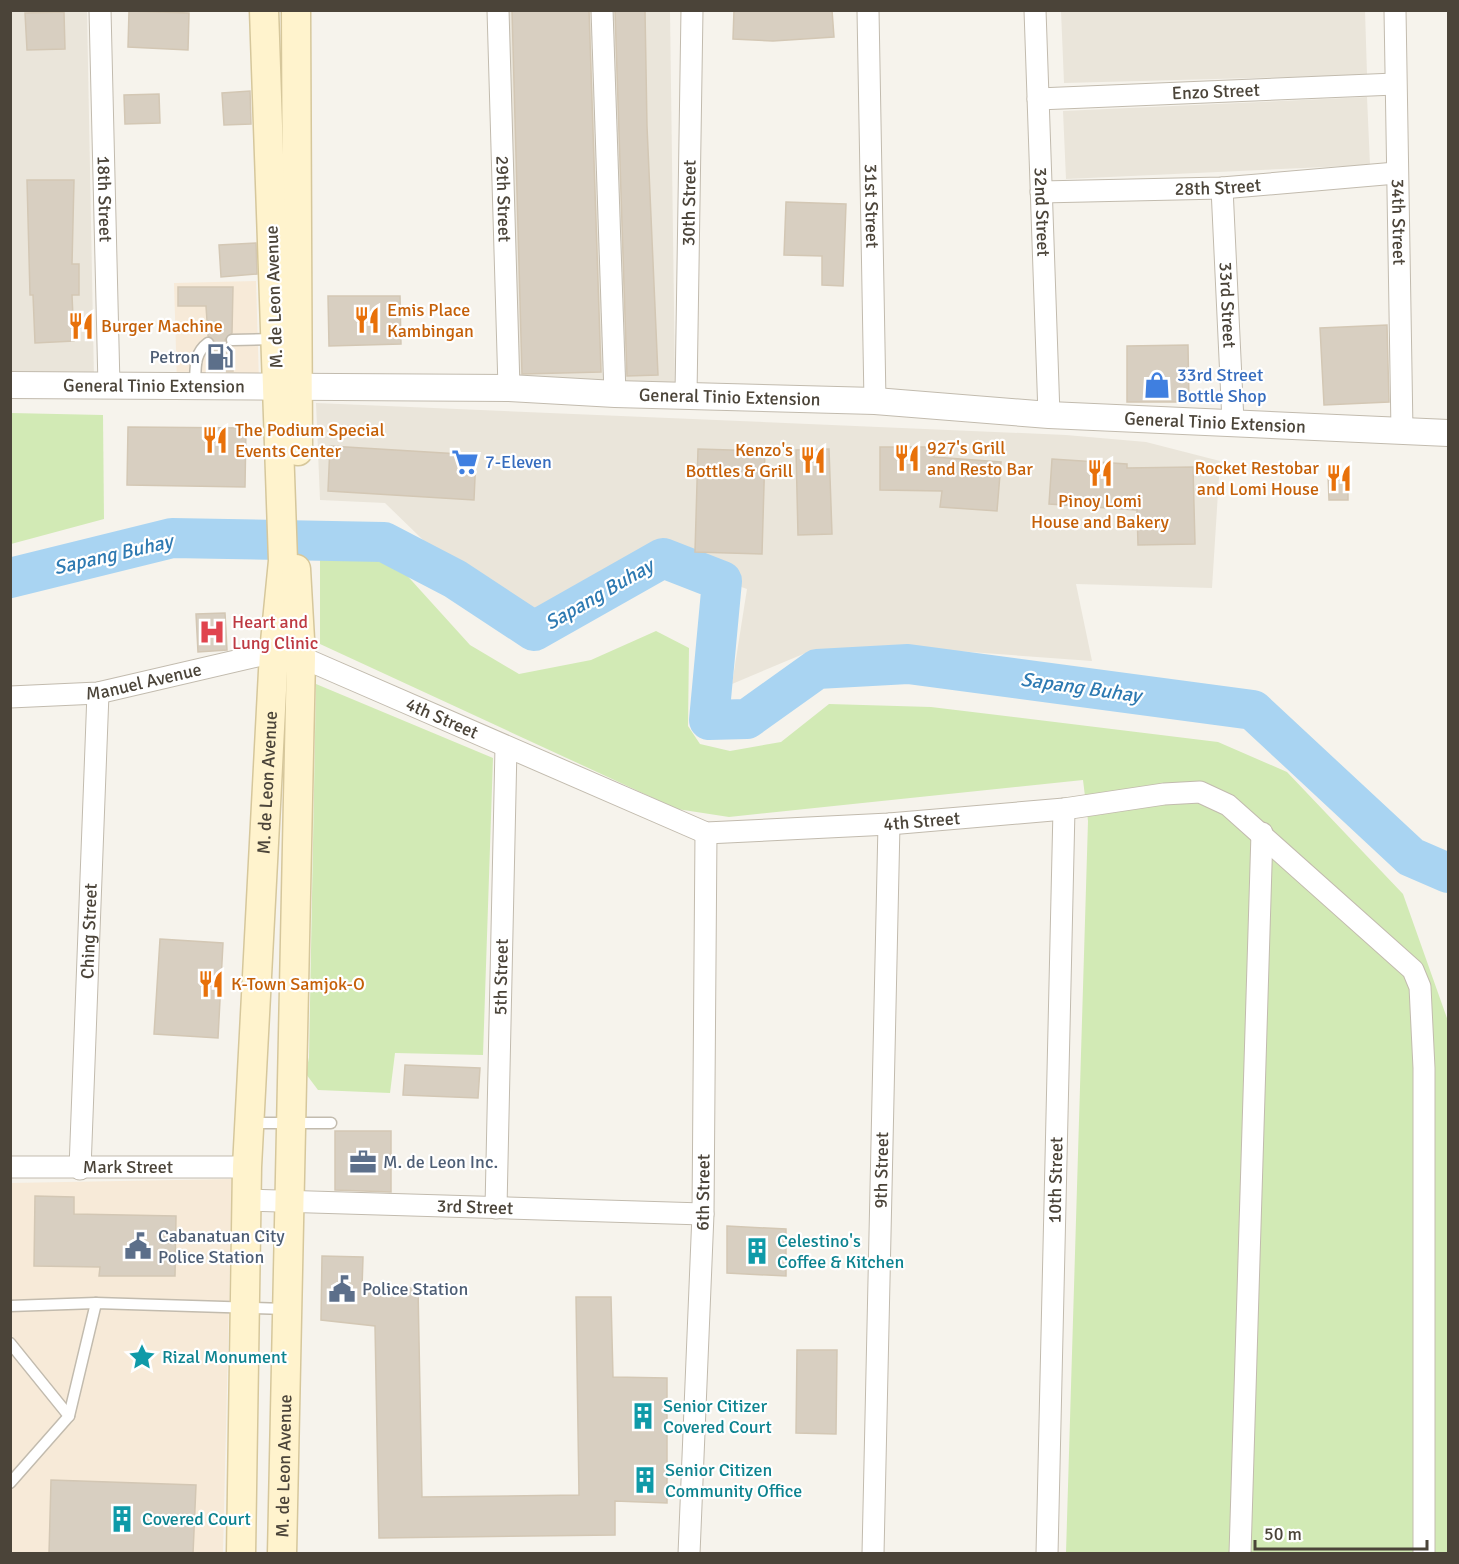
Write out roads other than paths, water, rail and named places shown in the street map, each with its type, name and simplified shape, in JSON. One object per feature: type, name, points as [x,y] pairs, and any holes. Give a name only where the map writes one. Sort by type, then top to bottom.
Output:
[{"type":"main road","name":"M. de Leon Avenue","points":[[264,10],[275,339],[289,386]]},
{"type":"main road","name":"M. de Leon Avenue","points":[[282,1554],[301,657],[289,562],[289,386],[296,10]]},
{"type":"main road","name":"M. de Leon Avenue","points":[[241,1554],[247,1307],[245,1200],[273,652],[289,562]]},
{"type":"street","name":"18th Street","points":[[100,10],[109,386]]},
{"type":"street","name":"29th Street","points":[[498,10],[509,387]]},
{"type":"street","points":[[602,10],[615,394]]},
{"type":"street","name":"30th Street","points":[[686,395],[692,10]]},
{"type":"street","name":"31st Street","points":[[868,10],[875,401]]},
{"type":"street","name":"32nd Street","points":[[1035,10],[1049,415]]},
{"type":"street","name":"34th Street","points":[[1395,10],[1402,431]]},
{"type":"street","name":"Enzo Street","points":[[1038,99],[1395,84]]},
{"type":"street","name":"28th Street","points":[[1041,192],[1222,188],[1396,173]]},
{"type":"street","name":"33rd Street","points":[[1222,188],[1233,422]]},
{"type":"street","name":"General Tinio Extension","points":[[10,385],[509,387],[615,394],[875,401],[1049,415],[1449,433]]},
{"type":"street","name":"4th Street","points":[[273,652],[301,657],[706,833],[889,824],[1064,809],[1164,794],[1200,792],[1228,805],[1413,970],[1420,987],[1424,1068],[1424,1554]]},
{"type":"street","name":"Manuel Avenue","points":[[10,697],[98,693],[273,652]]},
{"type":"street","name":"Ching Street","points":[[81,1168],[98,693]]},
{"type":"street","name":"5th Street","points":[[496,1208],[506,747]]},
{"type":"street","name":"10th Street","points":[[1047,1554],[1064,809]]},
{"type":"street","name":"9th Street","points":[[873,1554],[889,824]]},
{"type":"street","name":"6th Street","points":[[689,1554],[703,1214],[706,833]]},
{"type":"street","points":[[1240,1554],[1262,833]]},
{"type":"street","name":"Mark Street","points":[[10,1167],[247,1167]]},
{"type":"street","name":"3rd Street","points":[[245,1200],[703,1214]]},
{"type":"lane","points":[[232,340],[275,339]]},
{"type":"lane","points":[[195,386],[196,358],[200,350],[208,343]]},
{"type":"lane","points":[[249,1123],[331,1123]]},
{"type":"lane","points":[[10,1483],[69,1416],[96,1303]]},
{"type":"lane","points":[[10,1306],[96,1303],[286,1308]]},
{"type":"lane","points":[[10,1343],[69,1416]]},
{"type":"waterway","name":"Sapang Buhay","points":[[10,578],[172,538],[384,542],[455,579],[534,631],[663,558],[722,581],[709,720],[747,719],[817,669],[908,664],[1253,710],[1411,857],[1448,873]]},
{"type":"place","name":"Emis Place Kambingan","points":[[367,320]]},
{"type":"place","name":"Burger Machine","points":[[81,326]]},
{"type":"place","name":"Petron","points":[[220,357]]},
{"type":"place","name":"33rd Street Bottle Shop","points":[[1157,385]]},
{"type":"place","name":"The Podium Special Events Center","points":[[215,440]]},
{"type":"place","name":"927's Grill and Resto Bar","points":[[907,458]]},
{"type":"place","name":"Kenzo's Bottles & Grill","points":[[813,460]]},
{"type":"place","name":"7-Eleven","points":[[465,462]]},
{"type":"place","name":"Pinoy Lomi House and Bakery","points":[[1100,473]]},
{"type":"place","name":"Rocket Restobar and Lomi House","points":[[1339,478]]},
{"type":"place","name":"Heart and Lung Clinic","points":[[212,632]]},
{"type":"place","name":"K-Town Samjok-O","points":[[211,984]]},
{"type":"place","name":"M. de Leon Inc.","points":[[363,1162]]},
{"type":"place","name":"Cabanatuan City Police Station","points":[[138,1246]]},
{"type":"place","name":"Celestino's Coffee & Kitchen","points":[[757,1251]]},
{"type":"place","name":"Police Station","points":[[342,1289]]},
{"type":"place","name":"Rizal Monument","points":[[142,1357]]},
{"type":"place","name":"Senior Citizer Covered Court","points":[[643,1416]]},
{"type":"place","name":"Senior Citizen Community Office","points":[[645,1480]]},
{"type":"place","name":"Covered Court","points":[[122,1519]]}]
